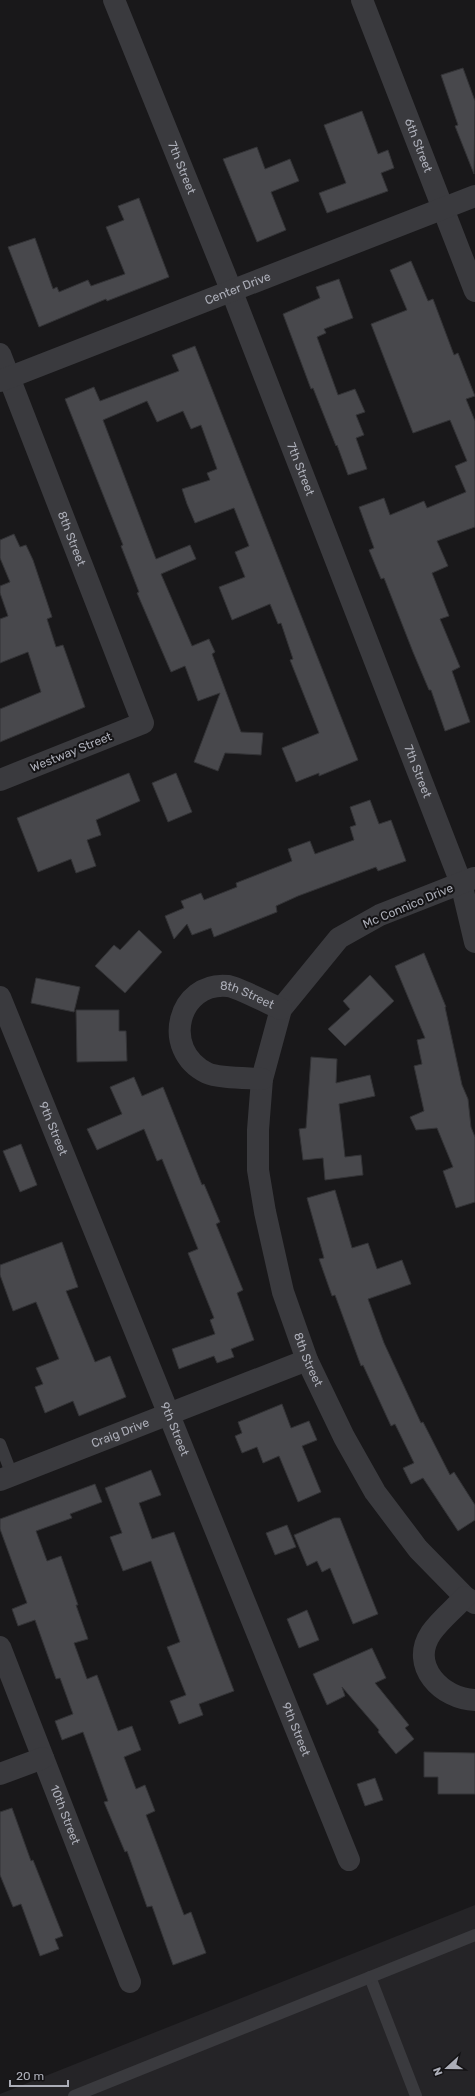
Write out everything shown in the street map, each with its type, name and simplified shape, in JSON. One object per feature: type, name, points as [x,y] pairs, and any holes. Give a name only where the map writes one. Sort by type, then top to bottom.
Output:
[{"type":"street","name":"7th Street","points":[[114,0],[468,881],[475,942]]},
{"type":"street","name":"6th Street","points":[[362,0],[475,291]]},
{"type":"street","name":"Center Drive","points":[[5,379],[232,292],[475,196]]},
{"type":"street","name":"8th Street","points":[[0,354],[5,379],[143,723]]},
{"type":"street","name":"Westway Street","points":[[0,780],[143,723]]},
{"type":"street","name":"Mc Connico Drive","points":[[281,1009],[339,938],[380,915],[468,881]]},
{"type":"street","name":"8th Street","points":[[262,1079],[209,1074],[194,1065],[181,1047],[178,1029],[183,1012],[196,996],[212,987],[228,986],[281,1009],[262,1079],[258,1130],[258,1170],[265,1212],[283,1292],[307,1360],[344,1438],[375,1492],[418,1549],[470,1600],[431,1634],[424,1648],[425,1665],[434,1682],[448,1693],[463,1700],[475,1700]]},
{"type":"street","name":"9th Street","points":[[0,997],[349,1860]]},
{"type":"street","name":"Craig Drive","points":[[6,1477],[307,1360]]},
{"type":"street","name":"10th Street","points":[[0,1647],[130,1982]]},
{"type":"street","points":[[0,1774],[43,1758]]},
{"type":"lane","points":[[0,1444],[6,1477]]},
{"type":"lane","points":[[74,2096],[475,1935]]},
{"type":"lane","points":[[370,1977],[416,2096]]},
{"type":"shaded area","points":[[475,1905],[475,2096],[0,2096],[0,2094]]},
{"type":"building","points":[[463,68],[475,101],[474,174],[455,126],[458,125],[441,75]]},
{"type":"building","points":[[362,111],[378,154],[388,150],[394,168],[381,173],[388,191],[327,213],[319,193],[346,183],[324,125]]},
{"type":"building","points":[[257,147],[265,169],[290,159],[299,181],[271,192],[286,230],[257,242],[223,159]]},
{"type":"building","points":[[139,198],[169,277],[107,301],[106,299],[39,327],[8,247],[35,238],[53,289],[57,287],[59,292],[88,280],[91,286],[125,274],[106,227],[124,220],[118,206]]},
{"type":"building","points":[[411,261],[428,301],[433,299],[454,355],[458,353],[475,396],[466,399],[475,421],[475,527],[437,541],[448,566],[432,573],[449,616],[440,619],[460,667],[452,671],[470,722],[445,731],[431,690],[429,690],[413,652],[384,578],[381,579],[369,550],[374,548],[359,507],[384,498],[390,515],[424,501],[427,508],[466,492],[455,466],[467,461],[450,420],[413,433],[371,324],[407,310],[390,270]]},
{"type":"building","points":[[339,279],[353,318],[324,329],[326,333],[317,337],[338,395],[355,389],[365,412],[356,415],[364,435],[356,438],[367,469],[348,475],[313,388],[311,389],[283,314],[320,298],[316,287]]},
{"type":"building","points":[[195,346],[358,760],[319,776],[319,773],[296,782],[282,748],[319,733],[290,660],[293,659],[281,623],[278,624],[270,604],[232,620],[219,587],[245,577],[235,552],[249,546],[234,508],[195,523],[187,504],[182,489],[210,480],[207,473],[217,469],[201,425],[191,429],[183,411],[157,422],[147,401],[103,420],[156,559],[190,545],[196,559],[161,574],[192,646],[209,639],[215,652],[212,654],[241,732],[263,733],[261,755],[225,753],[218,771],[194,762],[220,693],[198,701],[185,666],[171,672],[137,593],[139,592],[121,546],[123,545],[65,399],[94,387],[100,401],[179,371],[172,355]]},
{"type":"building","points":[[14,534],[20,547],[26,545],[33,560],[52,617],[47,619],[56,647],[63,645],[85,707],[0,742],[0,709],[41,692],[28,652],[0,663],[0,619],[8,616],[0,593],[0,586],[10,582],[0,558],[0,540]]},
{"type":"building","points":[[129,773],[140,801],[96,820],[101,835],[87,840],[96,866],[76,873],[71,859],[38,872],[17,818]]},
{"type":"building","points":[[176,773],[192,812],[168,822],[152,783]]},
{"type":"building","points":[[370,800],[379,824],[391,820],[406,861],[378,871],[376,867],[298,896],[276,906],[277,912],[214,937],[211,928],[192,935],[187,924],[174,939],[165,916],[184,908],[181,901],[201,893],[204,900],[237,887],[236,883],[292,861],[288,849],[310,841],[315,854],[354,840],[350,827],[356,825],[350,807]]},
{"type":"building","points":[[139,930],[162,952],[125,993],[95,966],[114,945],[120,950]]},
{"type":"building","points":[[424,953],[446,1007],[462,1085],[468,1099],[471,1127],[475,1137],[475,1202],[456,1208],[443,1171],[453,1167],[437,1128],[416,1130],[410,1117],[424,1111],[414,1066],[422,1064],[417,1040],[425,1038],[395,966]]},
{"type":"building","points":[[370,975],[394,1001],[345,1046],[328,1029],[350,1009],[343,1001]]},
{"type":"building","points":[[36,978],[80,987],[74,1012],[31,1003]]},
{"type":"building","points":[[76,1010],[119,1010],[119,1031],[126,1031],[127,1061],[77,1062]]},
{"type":"building","points":[[311,1057],[337,1059],[336,1083],[370,1075],[375,1096],[339,1104],[345,1157],[361,1155],[363,1175],[325,1180],[323,1158],[303,1160],[299,1129],[306,1128]]},
{"type":"building","points":[[134,1077],[142,1096],[163,1087],[202,1185],[204,1184],[220,1222],[216,1224],[243,1290],[237,1293],[254,1340],[231,1349],[234,1357],[217,1363],[214,1356],[179,1369],[172,1349],[215,1334],[210,1320],[214,1318],[188,1253],[198,1249],[162,1159],[157,1161],[144,1129],[97,1150],[87,1129],[122,1114],[110,1087]]},
{"type":"building","points":[[21,1144],[37,1185],[20,1192],[3,1151]]},
{"type":"building","points":[[335,1190],[352,1248],[368,1243],[377,1269],[402,1260],[411,1284],[368,1299],[384,1343],[421,1423],[423,1422],[450,1475],[454,1472],[475,1505],[475,1520],[458,1531],[423,1478],[411,1484],[403,1468],[414,1463],[395,1424],[391,1426],[363,1365],[361,1366],[335,1295],[332,1296],[319,1259],[324,1258],[307,1198]]},
{"type":"building","points":[[62,1242],[78,1287],[66,1291],[95,1362],[110,1356],[126,1397],[79,1416],[73,1401],[45,1413],[35,1387],[43,1384],[36,1368],[59,1359],[36,1302],[13,1311],[0,1275],[0,1265]]},
{"type":"building","points":[[282,1404],[291,1428],[309,1421],[317,1440],[302,1446],[321,1492],[298,1502],[279,1456],[263,1463],[257,1447],[242,1453],[235,1436],[242,1433],[238,1422]]},
{"type":"building","points":[[151,1470],[161,1495],[139,1503],[152,1539],[174,1532],[234,1691],[199,1704],[203,1715],[179,1724],[170,1701],[186,1695],[167,1647],[180,1642],[151,1561],[123,1571],[110,1537],[122,1533],[105,1488]]},
{"type":"building","points":[[95,1484],[102,1502],[70,1514],[72,1518],[36,1531],[47,1561],[61,1556],[78,1605],[76,1605],[88,1639],[74,1643],[87,1679],[97,1675],[118,1731],[132,1726],[141,1750],[124,1757],[136,1789],[145,1785],[155,1811],[146,1815],[184,1915],[191,1912],[206,1953],[173,1965],[152,1906],[147,1907],[127,1851],[125,1852],[104,1802],[108,1801],[83,1732],[62,1740],[55,1721],[73,1714],[60,1678],[56,1679],[35,1620],[18,1626],[12,1609],[27,1603],[0,1529],[0,1519]]},
{"type":"building","points":[[334,1518],[340,1518],[378,1614],[353,1624],[330,1568],[322,1572],[317,1561],[307,1566],[294,1535]]},
{"type":"building","points":[[287,1525],[296,1547],[275,1555],[266,1533]]},
{"type":"building","points":[[307,1610],[319,1640],[299,1648],[287,1619]]},
{"type":"building","points":[[372,1648],[386,1678],[375,1683],[409,1725],[405,1728],[414,1739],[396,1754],[378,1732],[379,1730],[342,1687],[345,1696],[327,1705],[313,1674]]},
{"type":"building","points":[[424,1752],[475,1753],[475,1794],[438,1794],[438,1777],[424,1777]]},
{"type":"building","points":[[375,1778],[383,1800],[365,1806],[357,1784]]},
{"type":"building","points":[[12,1808],[31,1861],[33,1860],[63,1936],[55,1939],[59,1949],[40,1956],[21,1904],[13,1907],[0,1875],[0,1812]]}]
